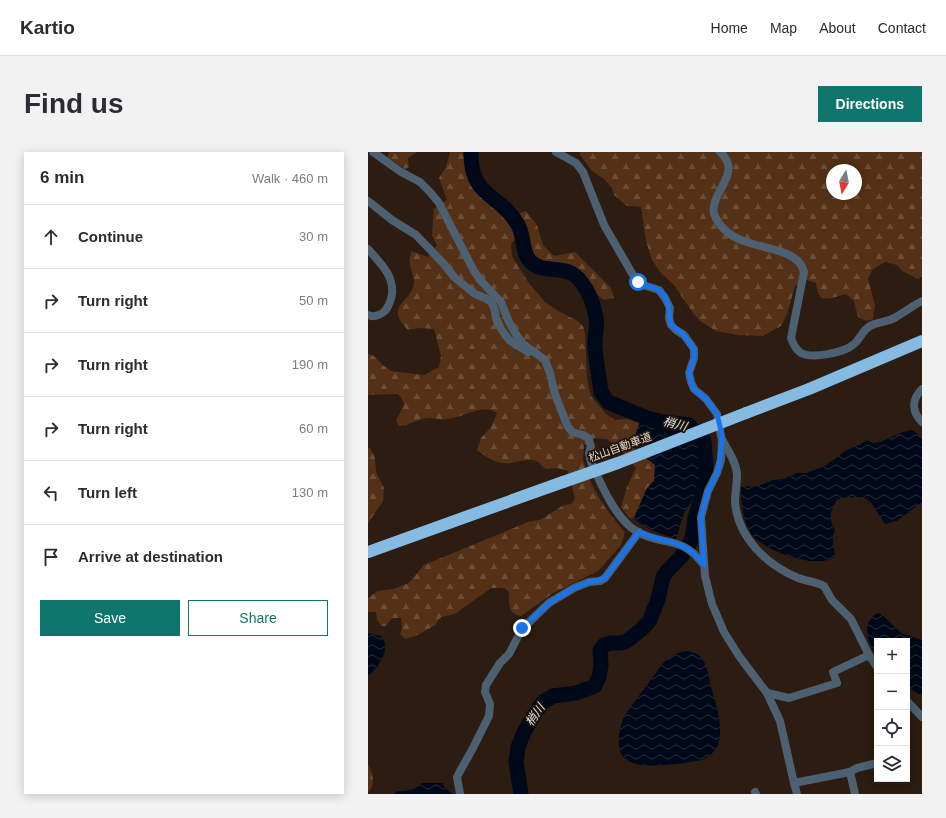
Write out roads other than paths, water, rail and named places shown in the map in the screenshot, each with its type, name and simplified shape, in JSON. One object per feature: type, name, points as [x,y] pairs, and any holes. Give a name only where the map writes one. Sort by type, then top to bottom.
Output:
[{"type":"highway","name":"松山自動車道","points":[[368,552],[625,460],[809,389],[922,341]]},
{"type":"street","points":[[373,152],[401,172],[420,182],[439,203],[474,271],[481,281],[501,302],[509,322],[517,336],[523,344],[545,360],[555,394],[562,408],[567,425],[572,432],[588,438],[591,462],[619,516],[628,525],[646,536],[676,543],[685,547],[696,555],[704,565]]},
{"type":"street","points":[[556,152],[576,163],[583,172],[604,225],[633,275],[643,286],[658,290],[665,298],[670,308],[669,318],[671,325],[684,335],[694,349],[694,358],[689,373],[691,382],[694,389],[706,399],[717,414],[722,441],[721,460],[717,473],[708,491],[702,511],[705,576],[712,604],[724,632],[739,656],[767,693],[780,721],[797,794]]},
{"type":"street","points":[[720,152],[729,164],[726,178],[716,201],[714,213],[725,231],[739,240],[760,247],[788,253],[802,265],[804,272],[791,338],[794,346],[800,352],[807,356],[814,356],[838,352],[848,348],[854,344],[866,329],[893,319],[911,306],[922,301]]},
{"type":"street","points":[[368,201],[392,220],[416,235],[443,263],[454,277],[475,294],[492,303],[496,310],[496,318],[501,329],[509,340],[528,352],[537,354]]},
{"type":"street","points":[[368,249],[389,274],[392,281],[392,290],[390,304],[386,309],[378,316],[371,317],[368,315]]},
{"type":"street","points":[[922,389],[915,398],[914,405],[915,412],[922,422]]},
{"type":"street","points":[[722,441],[736,470],[735,499],[739,520],[742,528],[755,548],[766,559],[789,574],[824,586],[832,600],[851,619],[874,662]]},
{"type":"street","points":[[460,794],[457,777],[484,728],[491,709],[485,692],[486,685],[500,663],[509,654],[522,628],[549,603],[574,588],[605,578],[639,532]]},
{"type":"street","points":[[767,693],[789,698],[837,683],[833,672],[869,655]]},
{"type":"street","points":[[910,704],[922,717]]},
{"type":"street","points":[[794,783],[850,772],[857,768],[874,764]]},
{"type":"street","points":[[850,772],[855,794]]},
{"type":"water","points":[[640,422],[664,428],[682,430],[697,441],[701,466],[700,479],[693,499],[684,513],[676,539],[648,528],[634,518],[647,488],[654,481],[655,465],[631,446]]},
{"type":"water","points":[[912,430],[922,439],[922,502],[897,521],[885,524],[872,504],[863,498],[849,497],[838,499],[833,506],[831,514],[831,522],[835,530],[833,543],[836,556],[828,560],[805,560],[792,557],[768,547],[752,535],[746,524],[743,512],[741,487],[758,486],[773,480],[784,479],[796,473],[806,473],[823,467],[845,451],[867,440],[873,443],[880,442],[903,432]]},
{"type":"water","points":[[878,613],[881,614],[901,633],[922,640],[922,694],[918,694],[910,688],[910,638],[874,638],[874,652],[867,634],[867,628],[872,617]]},
{"type":"water","points":[[368,633],[381,636],[384,641],[385,649],[375,670],[368,675]]},
{"type":"water","points":[[686,651],[696,653],[703,660],[707,669],[719,717],[720,733],[717,747],[706,758],[691,762],[648,765],[630,761],[623,757],[619,748],[620,731],[624,716],[664,662],[675,654]]},
{"type":"water","points":[[422,783],[443,783],[444,787],[452,794],[394,794],[397,791],[410,790]]},
{"type":"waterway","name":"梢川","points":[[471,152],[472,167],[475,178],[487,194],[503,207],[518,225],[529,260],[533,264],[545,269],[570,273],[582,283],[587,291],[593,304],[596,320],[595,347],[601,392],[608,402],[647,418],[663,422],[689,425],[704,441],[707,479],[695,518],[692,539],[681,557],[663,577],[658,599],[650,620],[627,641],[604,645],[600,650],[601,665],[599,677],[595,686],[576,693],[553,696],[543,702],[534,715],[524,732],[518,747],[516,762],[521,794]]}]
